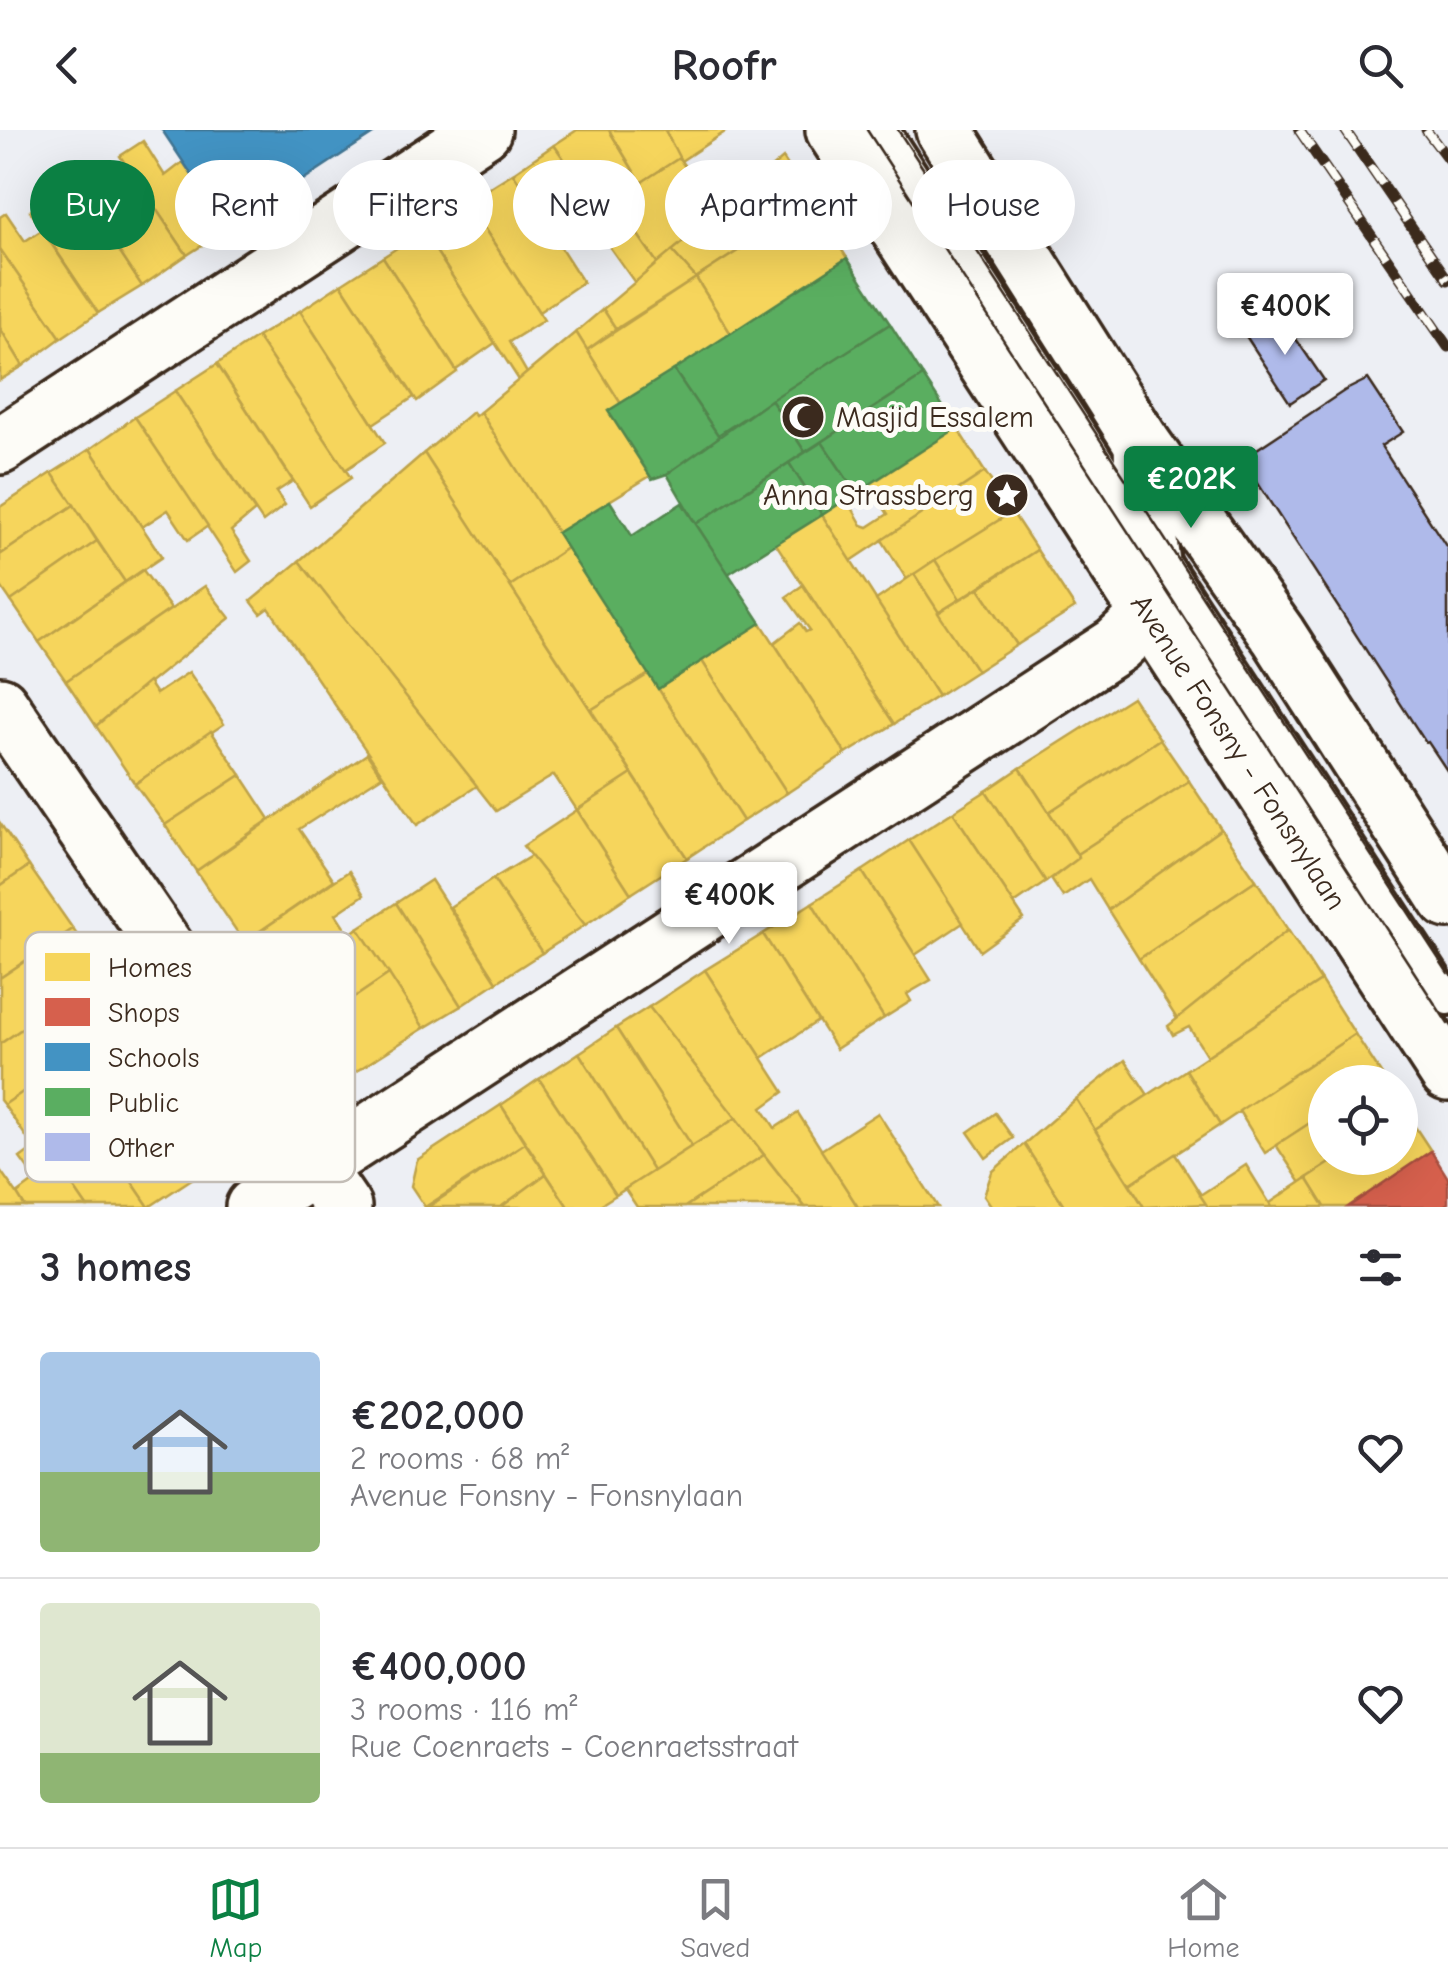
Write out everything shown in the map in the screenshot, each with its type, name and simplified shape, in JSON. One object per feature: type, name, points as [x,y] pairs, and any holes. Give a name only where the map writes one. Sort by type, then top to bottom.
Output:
[{"type":"street","points":[[0,446],[484,130]]},
{"type":"street","name":"Avenue Fonsny - Fonsnylaan","points":[[834,130],[1448,1072]]},
{"type":"street","points":[[944,130],[1142,443],[1278,635],[1448,900]]},
{"type":"street","points":[[355,1169],[1117,645],[1148,616],[1153,569],[1142,443]]},
{"type":"street","points":[[0,705],[155,932]]},
{"type":"street","points":[[254,1207],[329,1187]]},
{"type":"lane","name":"Avenue Fonsny - Fonsnylaan","points":[[882,130],[1448,999]]},
{"type":"building: Homes","points":[[577,130],[609,130],[627,160],[564,160],[554,145]]},
{"type":"building: Homes","points":[[609,130],[665,130],[681,157],[665,160],[665,167],[645,180],[645,160],[627,160]]},
{"type":"building: Homes","points":[[665,130],[728,130],[683,160]]},
{"type":"building: Homes","points":[[143,141],[155,160],[123,160],[120,156]]},
{"type":"building: Homes","points":[[554,145],[564,160],[532,160]]},
{"type":"building: Homes","points":[[155,160],[165,176],[175,168],[175,237],[155,208]]},
{"type":"building: Homes","points":[[665,167],[665,250],[674,250],[658,264],[645,245],[645,180]]},
{"type":"building: Homes","points":[[513,173],[513,250],[562,250],[583,282],[539,312],[493,242],[493,186]]},
{"type":"building: Homes","points":[[155,207],[175,237],[175,250],[184,250],[187,255],[142,286],[118,250],[155,250]]},
{"type":"building: Homes","points":[[6,213],[25,241],[30,238],[30,250],[55,250],[98,313],[61,338],[0,249],[0,217]]},
{"type":"building: Homes","points":[[493,242],[544,320],[509,342],[527,373],[519,380],[435,250],[493,250]]},
{"type":"building: Homes","points":[[645,245],[658,264],[635,283],[612,250],[645,250]]},
{"type":"building: Homes","points":[[0,249],[61,338],[23,366],[0,328]]},
{"type":"building: Homes","points":[[56,250],[118,250],[142,286],[98,313]]},
{"type":"building: Homes","points":[[394,250],[435,250],[495,343],[456,370],[383,257]]},
{"type":"building: Homes","points":[[673,250],[739,250],[696,278]]},
{"type":"building: Homes","points":[[739,250],[842,250],[847,258],[731,334],[696,278]]},
{"type":"building: Homes","points":[[672,251],[696,278],[616,329],[603,309]]},
{"type":"building: Homes","points":[[383,257],[457,372],[417,401],[341,284]]},
{"type":"building: Homes","points":[[696,278],[731,334],[621,404],[587,350]]},
{"type":"building: Homes","points":[[341,284],[414,397],[373,424],[300,311]]},
{"type":"building: Homes","points":[[603,309],[616,329],[587,350],[576,332]]},
{"type":"building: Homes","points":[[300,311],[385,443],[345,470],[257,337]]},
{"type":"building: Homes","points":[[0,328],[23,366],[0,380]]},
{"type":"building: Homes","points":[[576,332],[621,404],[608,411],[650,476],[557,533],[480,412]]},
{"type":"building: Homes","points":[[257,337],[351,478],[310,506],[217,364]]},
{"type":"building: Homes","points":[[217,364],[293,481],[276,492],[285,505],[263,522],[175,391]]},
{"type":"building: Homes","points":[[175,391],[255,511],[231,531],[251,561],[237,572],[135,417]]},
{"type":"building: Homes","points":[[472,412],[475,416],[480,412],[567,548],[510,586],[424,453]]},
{"type":"building: Homes","points":[[135,417],[208,526],[188,540],[168,510],[142,527],[90,449]]},
{"type":"building: Homes","points":[[957,428],[985,472],[851,561],[822,515],[847,499],[862,525],[868,527],[888,514],[869,485]]},
{"type":"building: Homes","points":[[90,449],[162,557],[125,582],[52,473]]},
{"type":"building: Homes","points":[[424,453],[632,774],[577,810],[554,775],[496,811],[299,561]]},
{"type":"building: Homes","points":[[985,472],[1012,512],[907,580],[882,540]]},
{"type":"building: Homes","points":[[52,473],[74,505],[0,555],[0,507]]},
{"type":"building: Homes","points":[[74,505],[97,541],[11,601],[0,585],[0,555]]},
{"type":"building: Homes","points":[[1012,512],[1037,550],[960,599],[935,560]]},
{"type":"building: Homes","points":[[822,515],[938,696],[894,724],[776,544]]},
{"type":"building: Homes","points":[[97,541],[125,582],[39,642],[11,601]]},
{"type":"building: Homes","points":[[567,548],[649,674],[591,710],[510,586]]},
{"type":"building: Homes","points":[[1037,550],[1075,608],[1017,645],[979,588]]},
{"type":"building: Homes","points":[[935,560],[960,599],[938,613],[914,574]]},
{"type":"building: Homes","points":[[299,561],[477,786],[417,825],[269,608],[261,614],[251,601]]},
{"type":"building: Homes","points":[[143,570],[171,609],[66,681],[39,642]]},
{"type":"building: Homes","points":[[914,574],[977,671],[938,696],[876,600]]},
{"type":"building: Homes","points":[[803,585],[894,724],[846,754],[774,643],[800,623],[806,632],[810,630],[786,597]]},
{"type":"building: Homes","points":[[205,586],[230,618],[96,726],[66,681]]},
{"type":"building: Homes","points":[[979,588],[1017,645],[977,671],[938,613]]},
{"type":"building: Homes","points":[[761,623],[846,754],[787,793],[702,661]]},
{"type":"building: Homes","points":[[702,661],[787,793],[743,821],[658,689]]},
{"type":"building: Homes","points":[[189,672],[224,724],[135,784],[96,726],[148,682],[156,694]]},
{"type":"building: Homes","points":[[649,674],[743,821],[687,858],[591,710]]},
{"type":"building: Homes","points":[[1132,697],[1160,739],[1049,812],[1020,768]]},
{"type":"building: Homes","points":[[211,731],[241,775],[165,825],[135,784]]},
{"type":"building: Homes","points":[[1160,739],[1189,781],[1077,854],[1049,812]]},
{"type":"building: Homes","points":[[367,754],[382,776],[299,829],[334,880],[259,932],[237,932],[196,871]]},
{"type":"building: Homes","points":[[1020,768],[1079,858],[1046,882],[986,791]]},
{"type":"building: Homes","points":[[632,774],[687,858],[631,894],[577,810]]},
{"type":"building: Homes","points":[[241,775],[270,819],[196,871],[165,825]]},
{"type":"building: Homes","points":[[1189,781],[1221,829],[1108,910],[1089,879],[1063,897],[1051,879],[1079,858],[1077,854]]},
{"type":"building: Homes","points":[[986,791],[1046,882],[1014,904],[953,812]]},
{"type":"building: Homes","points":[[577,810],[631,894],[585,925],[523,846]]},
{"type":"building: Homes","points":[[953,812],[1024,919],[980,951],[909,840]]},
{"type":"building: Homes","points":[[0,823],[29,866],[0,886]]},
{"type":"building: Homes","points":[[1221,829],[1256,880],[1139,959],[1108,910]]},
{"type":"building: Homes","points":[[909,840],[963,923],[915,955],[862,871]]},
{"type":"building: Homes","points":[[531,856],[585,925],[542,953],[493,879]]},
{"type":"building: Homes","points":[[29,866],[73,929],[25,932],[25,961],[0,978],[0,886]]},
{"type":"building: Homes","points":[[349,871],[364,895],[336,914],[348,932],[259,932]]},
{"type":"building: Homes","points":[[862,871],[931,980],[907,994],[911,1001],[884,1018],[812,903]]},
{"type":"building: Homes","points":[[493,879],[542,953],[497,982],[450,907]]},
{"type":"building: Homes","points":[[431,880],[497,982],[461,1006],[396,903]]},
{"type":"building: Homes","points":[[1256,880],[1288,930],[1177,1019],[1139,959]]},
{"type":"building: Homes","points":[[396,903],[461,1006],[424,1028],[358,928]]},
{"type":"building: Homes","points":[[812,903],[884,1018],[836,1049],[763,934]]},
{"type":"building: Homes","points":[[358,928],[389,974],[355,997],[355,932]]},
{"type":"building: Homes","points":[[1288,930],[1321,981],[1207,1056],[1189,1027],[1173,1035],[1168,1026]]},
{"type":"building: Homes","points":[[763,934],[818,1021],[762,1058],[705,970]]},
{"type":"building: Homes","points":[[25,961],[25,1027],[0,1044],[0,978]]},
{"type":"building: Homes","points":[[705,970],[784,1092],[762,1108],[775,1128],[798,1113],[858,1207],[805,1207],[649,1007]]},
{"type":"building: Homes","points":[[389,974],[424,1028],[355,1072],[355,997]]},
{"type":"building: Homes","points":[[1321,981],[1355,1034],[1220,1125],[1186,1070]]},
{"type":"building: Homes","points":[[649,1007],[736,1118],[692,1146],[616,1028]]},
{"type":"building: Homes","points":[[25,1027],[25,1091],[4,1105],[0,1100],[0,1044]]},
{"type":"building: Homes","points":[[616,1028],[692,1146],[653,1171],[579,1053]]},
{"type":"building: Homes","points":[[1355,1034],[1375,1065],[1308,1065]]},
{"type":"building: Homes","points":[[579,1053],[653,1171],[616,1195],[539,1079]]},
{"type":"building: Homes","points":[[1125,1060],[1148,1095],[1095,1130],[1076,1099]]},
{"type":"building: Homes","points":[[1308,1065],[1308,1124],[1265,1153],[1239,1111]]},
{"type":"building: Homes","points":[[1186,1070],[1220,1125],[1130,1184],[1095,1130]]},
{"type":"building: Homes","points":[[539,1079],[616,1195],[597,1207],[568,1207],[501,1105]]},
{"type":"building: Homes","points":[[25,1091],[25,1135],[4,1105]]},
{"type":"building: Homes","points":[[1076,1099],[1144,1207],[1065,1207],[1024,1144]]},
{"type":"building: Homes","points":[[501,1105],[525,1143],[425,1207],[411,1186],[417,1160]]},
{"type":"building: Homes","points":[[878,1113],[938,1207],[858,1207],[821,1150]]},
{"type":"building: Homes","points":[[995,1113],[1013,1138],[986,1158],[968,1132]]},
{"type":"building: Homes","points":[[736,1118],[764,1155],[685,1207],[637,1207],[625,1189]]},
{"type":"building: Homes","points":[[1308,1124],[1308,1175],[1313,1175],[1301,1183],[1276,1145]]},
{"type":"building: Homes","points":[[1418,1131],[1431,1151],[1418,1160]]},
{"type":"building: Homes","points":[[525,1143],[546,1174],[501,1207],[428,1207]]},
{"type":"building: Homes","points":[[1024,1144],[1065,1207],[992,1207],[984,1195],[992,1172]]},
{"type":"building: Homes","points":[[1175,1154],[1207,1204],[1144,1207],[1130,1184]]},
{"type":"building: Homes","points":[[764,1155],[805,1207],[685,1207]]},
{"type":"building: Homes","points":[[1246,1165],[1272,1207],[1208,1207],[1200,1195]]},
{"type":"building: Homes","points":[[0,1170],[17,1194],[25,1207],[0,1207]]},
{"type":"building: Homes","points":[[546,1174],[568,1207],[501,1207]]},
{"type":"building: Homes","points":[[1395,1175],[1348,1207],[1325,1207],[1307,1178]]},
{"type":"building: Homes","points":[[1307,1178],[1325,1207],[1272,1207],[1270,1203]]},
{"type":"building: Homes","points":[[33,1182],[70,1182],[87,1207],[25,1207],[17,1194]]},
{"type":"building: Homes","points":[[70,1182],[132,1182],[149,1207],[87,1207]]},
{"type":"building: Homes","points":[[132,1182],[187,1182],[149,1207]]},
{"type":"building: Shops","points":[[1431,1151],[1448,1178],[1448,1203],[1442,1207],[1348,1207],[1395,1175],[1418,1175],[1418,1160]]},
{"type":"building: Schools","points":[[162,130],[379,130],[313,173],[313,160],[182,160]]},
{"type":"building: Public","points":[[847,258],[890,324],[718,435],[674,370]]},
{"type":"building: Public","points":[[890,324],[923,376],[805,452],[771,400]]},
{"type":"building: Public","points":[[674,370],[720,438],[667,474],[652,479],[608,411]]},
{"type":"building: Public","points":[[923,376],[957,428],[856,493],[822,442]]},
{"type":"building: Public","points":[[771,400],[805,452],[696,524],[667,474]]},
{"type":"building: Public","points":[[822,442],[856,493],[822,515],[789,463]]},
{"type":"building: Public","points":[[789,463],[822,515],[728,574],[696,524]]},
{"type":"building: Public","points":[[610,501],[632,536],[682,503],[761,623],[658,689],[557,533]]},
{"type":"building: Other","points":[[1279,314],[1324,380],[1290,403],[1246,336]]},
{"type":"building: Other","points":[[1368,379],[1403,432],[1381,446],[1448,549],[1448,772],[1248,468],[1245,457]]},
{"type":"tram line","points":[[867,130],[1448,1024]]},
{"type":"tram line","points":[[898,130],[1448,973]]},
{"type":"railway","points":[[1299,130],[1448,347]]},
{"type":"railway","points":[[1345,130],[1448,280]]},
{"type":"railway","points":[[1426,130],[1448,159]]},
{"type":"place","name":"Masjid Essalem","points":[[803,417]]},
{"type":"place","name":"Anna Strassberg","points":[[1007,495]]}]
